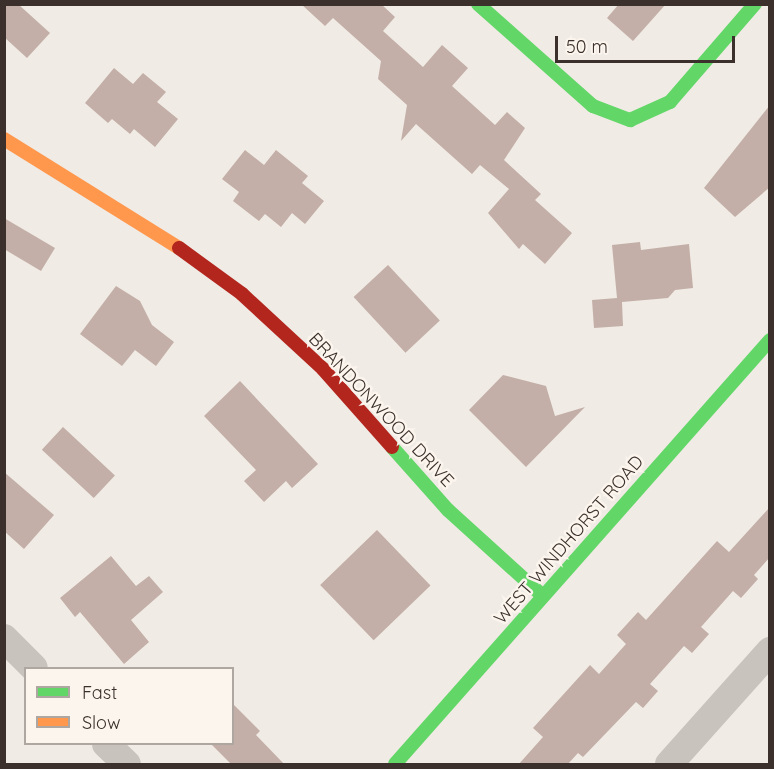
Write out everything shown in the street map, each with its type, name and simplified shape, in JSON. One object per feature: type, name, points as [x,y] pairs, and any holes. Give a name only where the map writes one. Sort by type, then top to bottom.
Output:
[{"type":"street","points":[[478,4],[593,106],[630,120],[670,102],[756,4]]},
{"type":"street","name":"BRANDONWOOD DRIVE","points":[[4,139],[145,223],[242,294],[323,369],[448,510],[543,596]]},
{"type":"street","name":"WEST WINDHORST ROAD","points":[[395,765],[770,340]]},
{"type":"street","points":[[4,638],[32,667]]},
{"type":"street","points":[[669,765],[770,651]]},
{"type":"street","points":[[107,745],[127,765]]},
{"type":"building","points":[[4,4],[18,4],[50,33],[27,58],[4,37]]},
{"type":"building","points":[[301,4],[381,4],[395,17],[383,31],[423,67],[442,45],[468,68],[452,86],[495,125],[507,112],[525,128],[504,160],[541,194],[535,200],[572,233],[545,264],[523,244],[519,249],[488,213],[509,189],[480,165],[472,174],[416,124],[401,141],[407,105],[378,79],[381,61],[333,18],[325,26]]},
{"type":"building","points":[[619,4],[666,4],[633,41],[607,18]]},
{"type":"building","points":[[114,68],[133,84],[143,73],[166,92],[157,102],[178,119],[155,147],[134,129],[130,134],[112,119],[108,123],[85,103]]},
{"type":"building","points":[[770,105],[770,187],[735,217],[704,188]]},
{"type":"building","points":[[245,150],[264,165],[276,150],[308,176],[302,183],[324,201],[305,224],[292,213],[281,227],[265,214],[259,221],[233,201],[239,192],[222,179]]},
{"type":"building","points":[[4,218],[55,248],[41,271],[4,249]]},
{"type":"building","points":[[640,242],[641,250],[689,244],[693,288],[675,290],[668,298],[622,302],[623,326],[594,328],[592,300],[617,298],[612,245]]},
{"type":"building","points":[[388,265],[440,321],[405,353],[354,297]]},
{"type":"building","points":[[116,286],[140,301],[152,325],[174,342],[156,366],[135,350],[122,366],[80,334]]},
{"type":"building","points":[[503,375],[546,386],[555,416],[585,407],[526,467],[469,410]]},
{"type":"building","points":[[240,381],[318,464],[292,488],[286,481],[264,502],[244,481],[256,470],[204,416]]},
{"type":"building","points":[[63,427],[115,475],[94,498],[42,450]]},
{"type":"building","points":[[4,472],[54,515],[24,549],[4,531]]},
{"type":"building","points":[[770,507],[770,557],[754,575],[758,579],[741,598],[733,591],[701,627],[709,634],[692,653],[684,646],[650,684],[658,691],[643,708],[636,702],[583,757],[578,753],[567,765],[518,765],[543,737],[533,728],[590,665],[599,674],[626,644],[617,635],[638,612],[646,620],[717,541],[729,552]]},
{"type":"building","points":[[377,530],[430,585],[374,640],[320,585]]},
{"type":"building","points":[[111,556],[136,586],[149,576],[163,592],[131,620],[149,642],[124,664],[80,612],[75,617],[60,598]]},
{"type":"building","points":[[234,705],[260,731],[256,735],[285,765],[232,765],[212,745],[234,745]]},
{"type":"traffic: fast","points":[[478,4],[593,106],[630,120],[670,102],[755,4]]},
{"type":"traffic: fast","points":[[395,764],[770,340]]},
{"type":"traffic: fast","points":[[392,447],[448,510],[543,596]]},
{"type":"traffic: slow","points":[[4,139],[179,248]]},
{"type":"traffic: jam","points":[[179,248],[242,294],[323,369],[392,447]]}]
